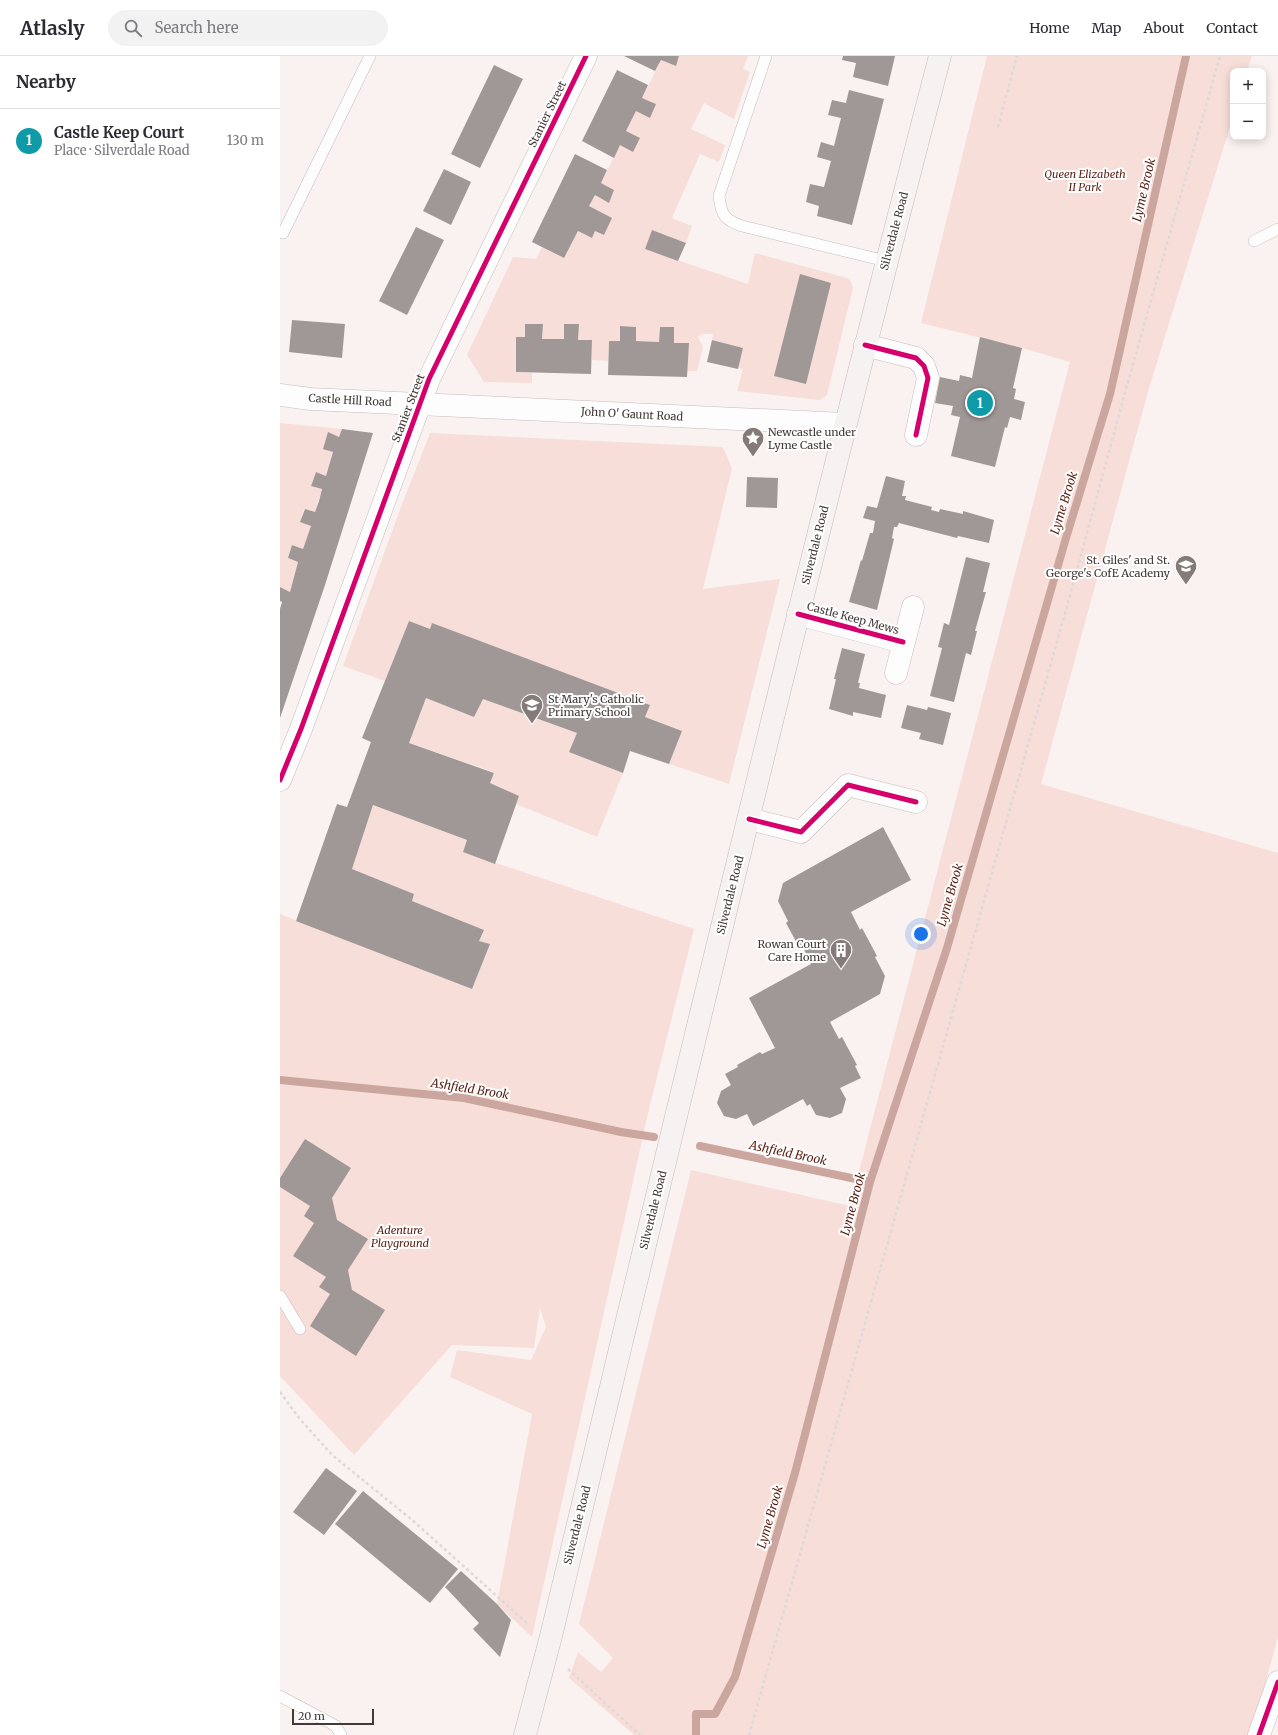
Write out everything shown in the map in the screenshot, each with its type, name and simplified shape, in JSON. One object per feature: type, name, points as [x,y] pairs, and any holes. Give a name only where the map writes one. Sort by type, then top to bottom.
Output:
[{"type":"main road","name":"Silverdale Road","points":[[525,1735],[798,614],[886,261],[940,56]]},
{"type":"street","name":"Stanier Street","points":[[280,780],[301,729],[429,379],[586,56]]},
{"type":"street","points":[[865,345],[916,358],[924,366],[928,378],[916,435]]},
{"type":"street","name":"Castle Hill Road","points":[[280,395],[310,399],[419,403]]},
{"type":"street","name":"John O' Gaunt Road","points":[[419,403],[845,424]]},
{"type":"street","name":"Castle Keep Mews","points":[[896,673],[913,607]]},
{"type":"street","name":"Castle Keep Mews","points":[[798,614],[904,642]]},
{"type":"street","points":[[749,819],[801,832],[848,785],[916,802]]},
{"type":"street","points":[[1259,1735],[1278,1682]]},
{"type":"lane","points":[[283,233],[370,56]]},
{"type":"lane","points":[[766,56],[719,196],[721,211],[729,222],[742,226],[886,261]]},
{"type":"lane","points":[[1254,241],[1278,229]]},
{"type":"lane","points":[[280,1296],[300,1330]]},
{"type":"lane","points":[[280,1696],[336,1726],[341,1735]]},
{"type":"path","points":[[998,127],[1017,56]]},
{"type":"path","points":[[748,1735],[1071,592],[1128,382],[1220,56]]},
{"type":"path","points":[[280,1392],[299,1418],[332,1455],[410,1519],[533,1628],[537,1622],[550,1636]]},
{"type":"path","points":[[566,1667],[640,1735]]},
{"type":"green space","points":[[679,56],[748,56],[743,69],[750,72],[734,119],[704,103],[691,129],[725,145],[719,162],[700,154],[672,218],[692,226],[686,243],[652,230],[645,249],[748,284],[755,253],[847,278],[851,281],[853,288],[827,395],[820,400],[737,391],[743,369],[738,368],[743,348],[712,340],[713,334],[703,334],[698,337],[703,347],[697,371],[687,371],[688,343],[674,343],[674,327],[660,327],[659,342],[636,341],[636,327],[620,326],[620,341],[609,341],[608,361],[592,360],[592,340],[578,340],[579,324],[564,324],[564,339],[542,339],[543,324],[525,324],[525,337],[516,337],[516,372],[532,373],[532,383],[484,382],[467,355],[513,257],[536,259],[542,247],[564,258],[578,231],[592,238],[595,231],[604,235],[612,218],[589,206],[595,195],[609,202],[614,190],[601,183],[620,145],[633,151],[626,131],[636,111],[656,104],[642,98],[661,60],[675,66]]},
{"type":"green space","name":"Queen Elizabeth II Park","points":[[987,56],[1252,56],[1248,68],[1230,68],[1230,127],[1149,388],[1041,784],[1278,853],[1278,1637],[1251,1735],[634,1735],[569,1678],[578,1652],[601,1672],[613,1658],[579,1624],[691,1170],[850,1206],[1070,362],[1022,348],[921,323]]},
{"type":"green space","points":[[280,423],[342,429],[339,437],[329,433],[333,452],[326,476],[316,472],[311,485],[322,489],[315,512],[304,509],[300,522],[311,526],[303,549],[292,545],[288,558],[298,562],[290,592],[280,587]]},
{"type":"green space","points":[[430,433],[723,447],[732,468],[703,589],[780,579],[729,784],[669,764],[682,731],[645,717],[650,705],[432,624],[430,629],[409,621],[385,681],[343,666],[401,507]]},
{"type":"green space","points":[[426,698],[483,699],[577,733],[570,752],[623,773],[597,837],[516,804],[519,796],[490,783],[494,772],[409,743]]},
{"type":"green space","name":"Adenture Playground","points":[[373,805],[467,840],[463,852],[694,929],[649,1109],[532,1637],[497,1604],[532,1414],[450,1377],[457,1350],[531,1360],[546,1327],[540,1308],[534,1348],[452,1345],[354,1455],[280,1376],[280,914],[472,989],[490,944],[479,941],[484,930],[412,901],[414,894],[352,869]]},
{"type":"building","points":[[624,56],[679,56],[676,66],[661,60],[655,71]]},
{"type":"building","points":[[843,56],[895,56],[888,86],[853,77],[856,63],[842,60]]},
{"type":"building","points":[[494,65],[523,79],[480,168],[451,154]]},
{"type":"building","points":[[617,70],[648,85],[642,98],[656,104],[650,118],[636,111],[626,131],[640,138],[633,152],[620,145],[614,158],[582,141]]},
{"type":"building","points":[[849,90],[884,99],[852,225],[817,216],[819,206],[806,202],[810,184],[824,187],[831,161],[817,157],[821,142],[834,146],[841,118],[828,115],[832,100],[846,103]]},
{"type":"building","points":[[575,154],[607,170],[601,183],[614,190],[609,203],[595,195],[589,206],[612,218],[604,235],[595,231],[592,238],[578,231],[564,258],[532,242]]},
{"type":"building","points":[[444,169],[471,182],[451,225],[423,211]]},
{"type":"building","points":[[416,227],[444,240],[407,315],[379,301]]},
{"type":"building","points":[[652,230],[686,243],[678,261],[645,249]]},
{"type":"building","points":[[800,274],[831,283],[806,384],[774,376]]},
{"type":"building","points":[[292,320],[345,324],[342,358],[289,352]]},
{"type":"building","points":[[525,324],[543,324],[542,339],[564,339],[564,324],[579,324],[578,340],[592,340],[591,374],[516,372],[516,337],[525,337]]},
{"type":"building","points":[[620,326],[636,327],[636,341],[659,342],[660,327],[674,327],[674,343],[689,343],[687,377],[608,375],[609,341],[620,341]]},
{"type":"building","points":[[980,337],[1022,348],[1013,388],[1016,389],[1014,399],[1025,402],[1021,420],[1010,417],[1007,428],[1005,427],[995,467],[951,456],[960,417],[951,415],[953,406],[935,403],[940,377],[959,381],[960,375],[972,378]]},
{"type":"building","points":[[712,340],[743,348],[738,369],[707,362]]},
{"type":"building","points":[[342,429],[373,433],[325,585],[280,718],[280,609],[282,602],[280,601],[280,587],[290,592],[298,562],[288,558],[292,545],[303,549],[311,526],[300,522],[305,509],[315,512],[319,501],[322,489],[311,486],[316,472],[326,476],[333,452],[323,449],[328,432],[339,437]]},
{"type":"building","points":[[886,476],[905,481],[902,496],[906,496],[905,500],[932,507],[931,510],[939,512],[940,509],[963,514],[963,511],[994,520],[989,543],[958,536],[957,538],[899,523],[897,527],[894,527],[892,538],[894,539],[877,610],[849,602],[870,533],[873,533],[875,521],[863,518],[867,506],[877,508]]},
{"type":"building","points":[[747,477],[778,478],[777,508],[746,507]]},
{"type":"building","points":[[966,557],[990,563],[983,592],[986,592],[975,631],[977,631],[971,655],[966,653],[954,702],[930,696],[942,648],[938,647],[944,623],[949,625]]},
{"type":"building","points":[[409,621],[430,629],[432,623],[650,705],[645,717],[682,731],[669,764],[630,751],[623,773],[569,752],[577,733],[483,699],[474,717],[426,698],[409,743],[494,773],[490,783],[519,796],[495,864],[463,852],[467,840],[373,805],[352,869],[414,894],[412,901],[484,930],[479,941],[490,944],[472,989],[296,921],[337,804],[347,807],[371,742],[362,738]]},
{"type":"building","points":[[842,648],[865,654],[858,683],[860,683],[859,688],[886,695],[881,718],[853,712],[853,716],[829,709],[836,679],[834,679]]},
{"type":"building","points":[[907,705],[927,710],[928,707],[951,713],[943,745],[919,739],[921,733],[901,728]]},
{"type":"building","name":"Rowan Court Care Home","points":[[883,827],[911,880],[851,912],[860,930],[862,928],[877,956],[875,957],[885,976],[880,994],[830,1022],[839,1039],[842,1037],[857,1065],[855,1066],[861,1078],[840,1088],[846,1099],[842,1113],[830,1118],[816,1115],[810,1104],[807,1106],[803,1099],[753,1126],[747,1114],[736,1119],[724,1116],[717,1103],[721,1091],[731,1085],[725,1074],[738,1067],[737,1065],[760,1052],[762,1054],[775,1048],[749,998],[811,964],[802,945],[799,947],[786,923],[788,921],[778,901],[783,883]]},
{"type":"building","points":[[305,1139],[351,1168],[332,1198],[337,1220],[368,1239],[348,1270],[352,1290],[385,1310],[356,1356],[310,1326],[330,1294],[319,1287],[326,1277],[293,1256],[314,1223],[304,1216],[310,1206],[280,1187],[280,1178]]},
{"type":"building","points":[[326,1468],[357,1491],[324,1535],[293,1512]]},
{"type":"building","points":[[363,1491],[458,1569],[430,1603],[335,1524]]},
{"type":"building","points":[[461,1571],[497,1604],[511,1620],[500,1657],[473,1629],[479,1623],[445,1587]]},
{"type":"waterway","name":"Lyme Brook","points":[[696,1735],[696,1714],[715,1714],[735,1677],[795,1473],[870,1182],[947,948],[1066,538],[1110,394],[1186,56]]},
{"type":"waterway","name":"Ashfield Brook","points":[[280,1080],[464,1098],[621,1132],[654,1137]]},
{"type":"waterway","name":"Ashfield Brook","points":[[700,1146],[870,1182]]},
{"type":"cycle path","points":[[280,780],[301,729],[429,379],[586,56]]},
{"type":"cycle path","points":[[865,345],[916,358],[924,366],[928,378],[916,435]]},
{"type":"cycle path","points":[[798,614],[903,642]]},
{"type":"cycle path","points":[[749,819],[801,832],[848,785],[916,802]]},
{"type":"cycle path","points":[[1259,1735],[1278,1682]]},
{"type":"place","name":"Castle Keep Court","points":[[980,403]]},
{"type":"place","name":"Newcastle under Lyme Castle","points":[[753,458]]},
{"type":"place","name":"St. Giles' and St. George's CofE Academy","points":[[1186,586]]},
{"type":"place","name":"St Mary's Catholic Primary School","points":[[532,724]]},
{"type":"place","name":"Rowan Court Care Home","points":[[841,970]]}]
